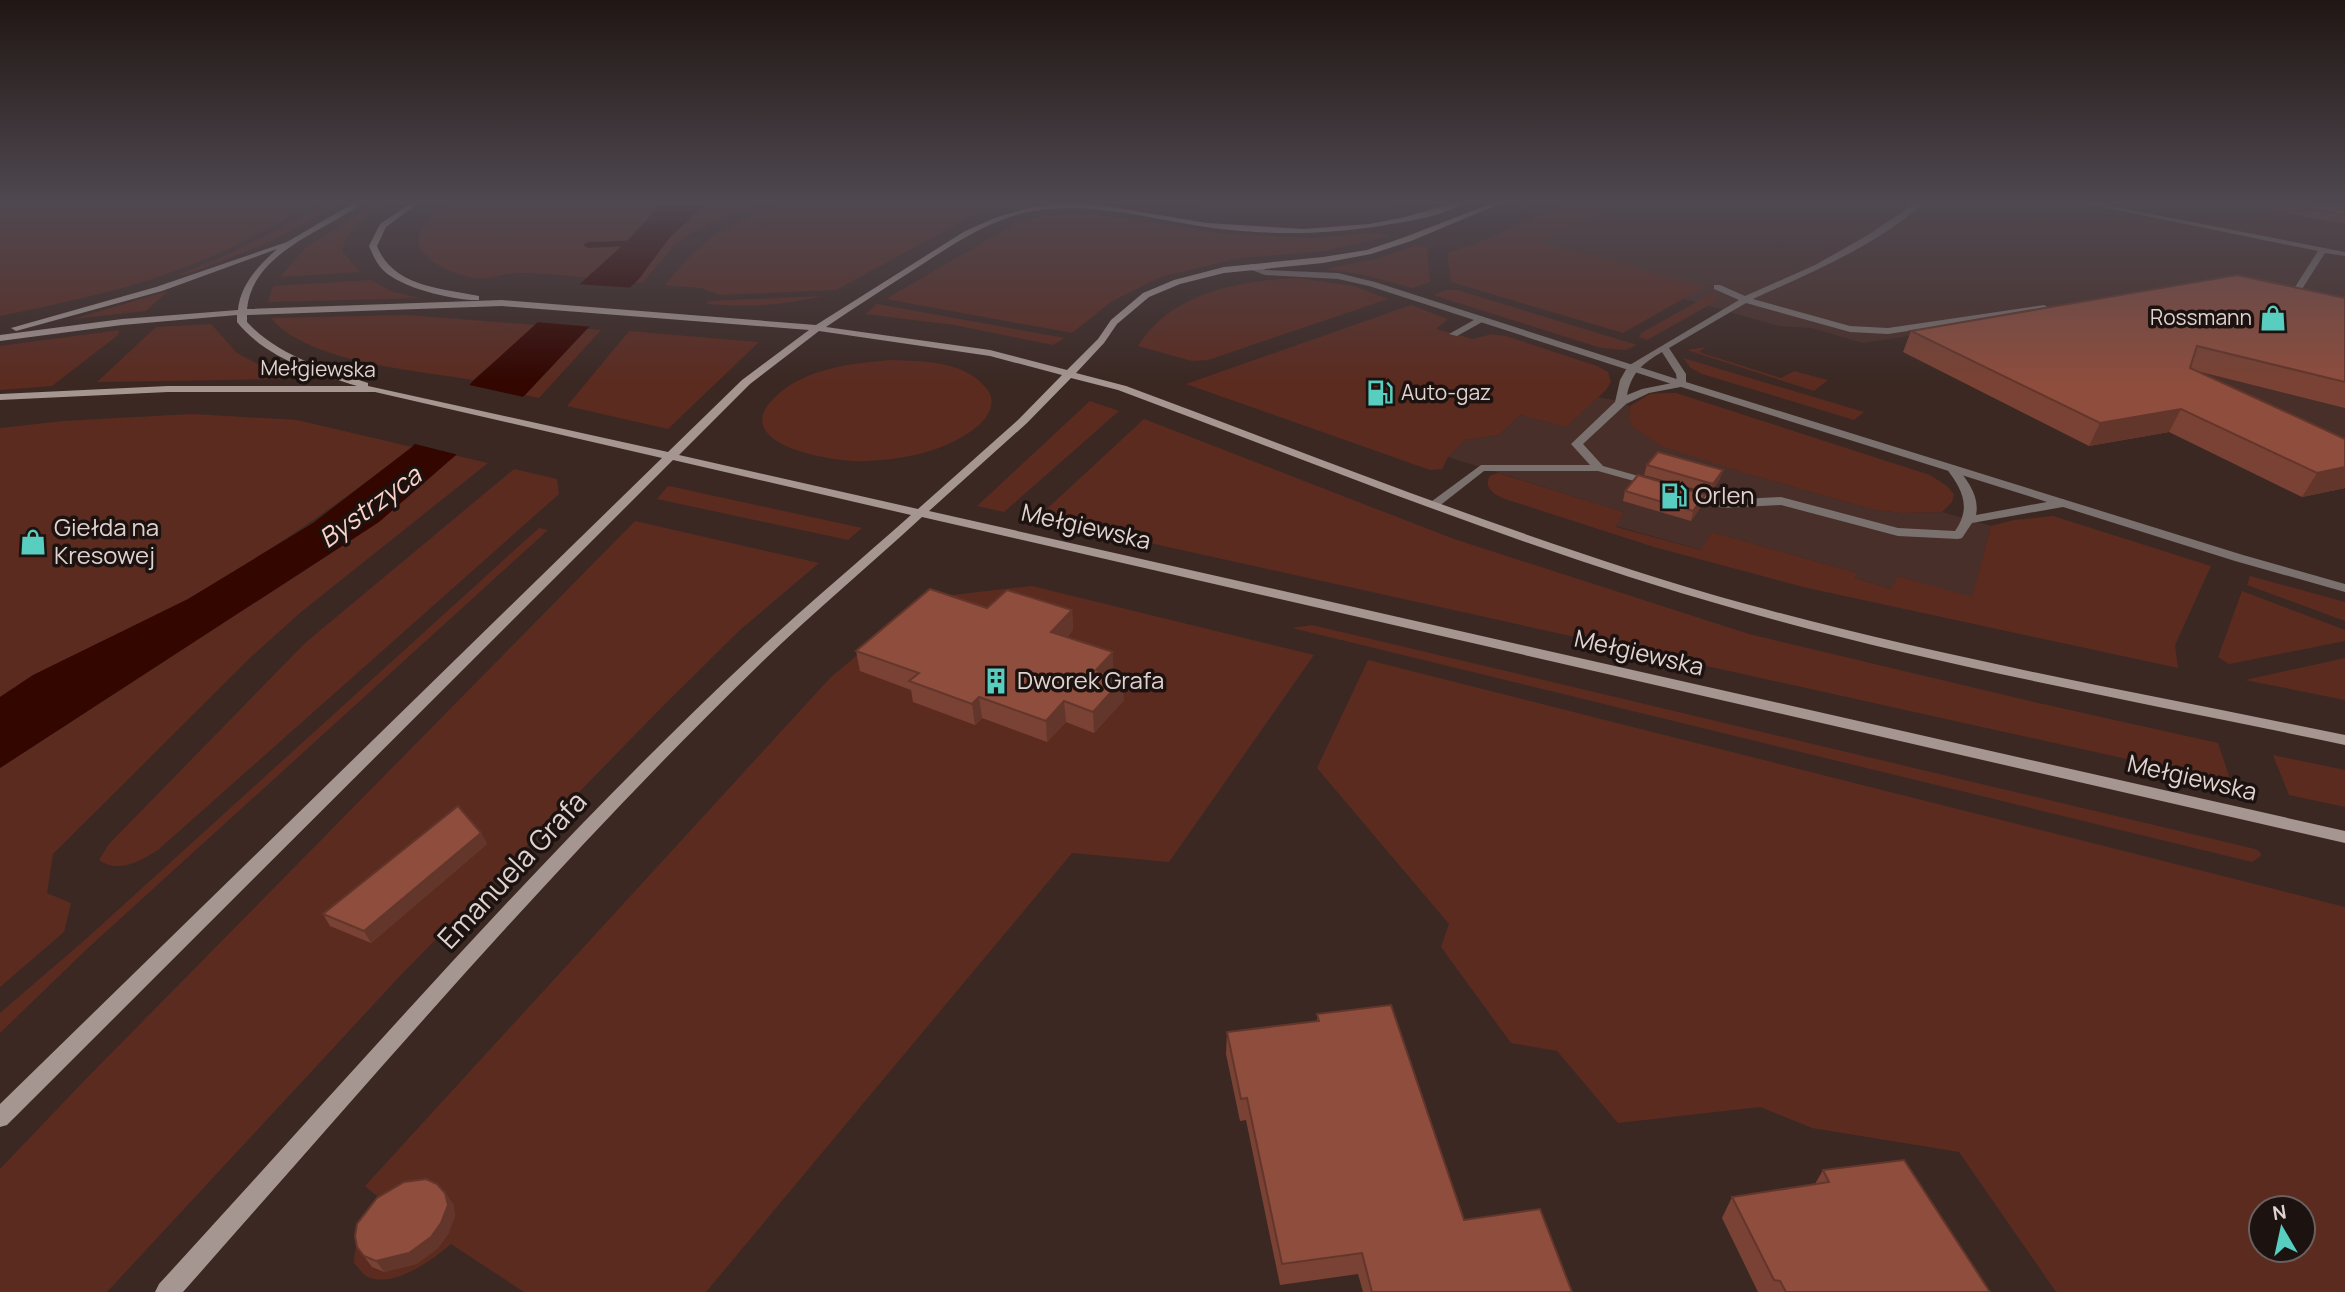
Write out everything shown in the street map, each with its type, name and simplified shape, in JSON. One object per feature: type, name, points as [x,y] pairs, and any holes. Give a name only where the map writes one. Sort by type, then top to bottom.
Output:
[{"type":"main road","points":[[0,332],[159,289],[235,262]]},
{"type":"main road","points":[[270,262],[246,293],[242,322],[248,331],[270,347],[309,366],[375,389]]},
{"type":"main road","points":[[381,262],[402,278],[428,288],[502,303]]},
{"type":"main road","points":[[0,1118],[746,382],[815,328],[920,262]]},
{"type":"main road","name":"Emanuela Grafa","points":[[167,1292],[593,823],[755,661],[1023,421],[1115,322],[1146,295],[1199,275],[1300,262]]},
{"type":"main road","points":[[0,338],[122,322],[243,312],[502,303],[815,328],[990,353],[1070,373],[1148,397],[1556,549],[1740,606],[1994,667],[2345,740]]},
{"type":"main road","name":"Mełgiewska","points":[[0,397],[168,389],[375,389],[592,441],[923,512],[1292,599],[2342,838]]},
{"type":"street","points":[[1620,401],[1625,380],[1632,368],[1746,300],[1826,262]]},
{"type":"street","points":[[2292,298],[2315,262]]},
{"type":"street","points":[[1252,267],[1265,272],[1338,276],[1372,284],[1682,384],[2239,558],[2345,588]]},
{"type":"street","points":[[1717,287],[1746,300],[1850,329],[1888,331],[2059,306]]},
{"type":"street","points":[[2280,295],[2305,300]]},
{"type":"street","points":[[1454,334],[1481,319]]},
{"type":"street","points":[[1664,348],[1681,374],[1682,384]]},
{"type":"street","points":[[1599,468],[1577,444],[1620,401],[1640,391],[1682,384]]},
{"type":"street","points":[[1434,504],[1481,468],[1599,468],[1723,504],[1781,501],[1898,532],[1958,535],[1970,520],[1972,507],[1969,494],[1952,468]]},
{"type":"street","points":[[1970,520],[2063,503]]},
{"type":"shaded area","points":[[0,262],[197,262],[109,292],[0,316]]},
{"type":"shaded area","points":[[209,262],[218,262],[185,275],[180,274]]},
{"type":"shaded area","points":[[293,262],[352,262],[360,272],[280,277]]},
{"type":"shaded area","points":[[435,262],[660,262],[642,283],[534,273],[476,278],[458,274]]},
{"type":"shaded area","points":[[684,262],[887,262],[836,290],[720,295],[701,288],[665,285]]},
{"type":"shaded area","points":[[949,262],[1222,262],[1160,277],[1111,302],[1072,333],[886,299]]},
{"type":"shaded area","points":[[1359,262],[1428,262],[1430,282],[1413,288],[1360,274],[1324,269]]},
{"type":"shaded area","points":[[1448,262],[1614,262],[1704,287],[1623,333],[1451,282]]},
{"type":"shaded area","points":[[1556,262],[2345,262],[2345,470],[1942,331],[1863,343],[1811,328],[1779,326]]},
{"type":"shaded area","points":[[1299,278],[1354,286],[1388,299],[1208,360],[1192,361],[1138,346],[1152,328],[1188,301],[1232,286]]},
{"type":"shaded area","points":[[371,280],[393,292],[420,298],[268,302],[273,286]]},
{"type":"shaded area","points":[[1446,290],[1457,290],[1637,345],[1626,350],[1601,348],[1433,295]]},
{"type":"shaded area","points":[[168,291],[146,311],[73,319]]},
{"type":"shaded area","points":[[1715,294],[1717,298],[1715,302],[1647,340],[1639,337],[1641,333]]},
{"type":"shaded area","points":[[822,296],[765,305],[707,304],[708,301]]},
{"type":"shaded area","points":[[877,304],[1065,338],[1053,345],[954,325],[865,314]]},
{"type":"shaded area","points":[[1411,305],[1448,319],[1436,329],[1473,339],[1492,334],[1506,336],[1597,366],[1608,372],[1611,382],[1606,390],[1566,427],[1520,415],[1499,435],[1465,440],[1448,457],[1442,469],[1430,470],[1186,384]]},
{"type":"shaded area","points":[[408,315],[537,325],[473,380],[394,368],[336,355],[288,333],[271,318]]},
{"type":"shaded area","points":[[211,324],[237,353],[286,379],[97,382],[156,327]]},
{"type":"shaded area","points":[[587,329],[601,330],[539,398],[525,395]]},
{"type":"shaded area","points":[[119,330],[118,335],[52,386],[0,390],[0,346]]},
{"type":"shaded area","points":[[629,331],[759,342],[668,429],[567,406]]},
{"type":"shaded area","points":[[1706,347],[1699,352],[1781,378],[1794,371],[1828,380],[1814,391],[1687,350]]},
{"type":"shaded area","points":[[1683,358],[1864,412],[1854,420],[1702,374],[1691,368]]},
{"type":"shaded area","points":[[892,360],[943,364],[967,372],[989,393],[992,402],[989,412],[979,425],[953,442],[906,457],[874,461],[826,458],[806,453],[772,438],[763,426],[764,413],[776,396],[801,379],[846,365]]},
{"type":"shaded area","points":[[1676,393],[1930,475],[1954,494],[1952,502],[1942,512],[1902,513],[1875,510],[1661,446],[1633,427],[1629,417],[1630,406],[1650,394]]},
{"type":"shaded area","points":[[1597,397],[1620,401],[1630,406],[1629,417],[1708,460],[1748,474],[1875,510],[1902,513],[1942,512],[1991,526],[1972,598],[1898,576],[1892,589],[1855,578],[1857,573],[1715,533],[1711,533],[1702,550],[1616,526],[1624,512],[1448,457],[1465,440],[1499,435],[1520,415],[1566,427]]},
{"type":"shaded area","points":[[1090,401],[1119,411],[1004,512],[977,506]]},
{"type":"shaded area","points":[[192,414],[297,420],[412,447],[303,527],[218,582],[46,670],[0,697],[0,428],[63,421]]},
{"type":"shaded area","points":[[1144,419],[1454,539],[1749,634],[2218,743],[2231,782],[1037,518]]},
{"type":"shaded area","points":[[454,455],[488,463],[301,612],[252,656],[53,854],[47,893],[71,903],[64,932],[0,987],[0,768],[379,522]]},
{"type":"shaded area","points":[[514,469],[557,479],[559,494],[158,850],[137,862],[122,866],[99,860],[109,844],[305,643]]},
{"type":"shaded area","points":[[1498,473],[1624,512],[1616,527],[1701,550],[1711,533],[1715,533],[1857,573],[1855,578],[1891,589],[1898,576],[1972,597],[1991,526],[2014,520],[2053,516],[2211,566],[2175,645],[2178,668],[1803,587],[1654,547],[1502,498],[1488,486],[1490,476]]},
{"type":"shaded area","points":[[668,486],[862,528],[848,540],[657,499]]},
{"type":"shaded area","points":[[635,521],[819,563],[740,630],[662,707],[399,977],[107,1292],[0,1292],[0,1169]]},
{"type":"shaded area","points":[[539,528],[548,530],[88,948],[0,1033],[0,1013],[87,938]]},
{"type":"shaded area","points":[[2250,576],[2345,602],[2345,621],[2247,585]]},
{"type":"shaded area","points":[[1032,586],[1314,655],[1169,862],[1072,853],[706,1292],[524,1292],[451,1244],[423,1265],[399,1276],[376,1279],[364,1275],[354,1263],[359,1237],[384,1202],[365,1186],[831,677],[926,598]]},
{"type":"shaded area","points":[[2242,591],[2345,630],[2345,641],[2229,664],[2218,657]]},
{"type":"shaded area","points":[[1312,625],[2255,849],[2261,856],[2252,862],[1292,628]]},
{"type":"shaded area","points":[[2345,658],[2345,700],[2245,680]]},
{"type":"shaded area","points":[[1368,660],[2345,907],[2345,1292],[2056,1292],[1959,1152],[1812,1128],[1760,1107],[1618,1123],[1557,1051],[1511,1043],[1441,947],[1449,924],[1317,768]]},
{"type":"shaded area","points":[[2273,755],[2345,770],[2345,807],[2289,795]]},
{"type":"water","name":"Bystrzyca","points":[[604,262],[651,262],[639,279],[525,395],[379,522],[0,768],[0,697],[33,675],[188,599],[313,523],[412,447],[473,381]]},
{"type":"pier","points":[[576,284],[635,288],[594,327],[535,322]]},
{"type":"pier","points":[[465,384],[528,398],[459,455],[411,443]]},
{"type":"building","points":[[2237,275],[2345,298],[2345,382],[2197,346],[2190,368],[2345,439],[2345,467],[2317,473],[2181,409],[2100,423],[1911,331]]},
{"type":"building","points":[[1658,452],[1723,470],[1713,484],[1647,465]]},
{"type":"building","points":[[1638,475],[1705,495],[1693,511],[1625,491]]},
{"type":"building","name":"Dworek Grafa","points":[[930,589],[987,608],[1007,590],[1072,610],[1051,632],[1113,652],[1096,670],[1123,679],[1093,712],[1064,701],[1046,721],[979,697],[972,704],[909,681],[919,673],[856,651]]},
{"type":"building","points":[[458,806],[481,833],[364,931],[323,914]]},
{"type":"building","points":[[1391,1005],[1464,1220],[1540,1209],[1572,1292],[1372,1292],[1362,1253],[1282,1264],[1247,1098],[1241,1099],[1227,1032],[1319,1021],[1317,1014]]},
{"type":"building","points":[[1904,1160],[1990,1292],[1786,1292],[1780,1281],[1774,1280],[1732,1197],[1829,1182],[1823,1170]]},
{"type":"building","points":[[426,1179],[437,1184],[445,1193],[448,1205],[441,1223],[431,1237],[409,1253],[376,1261],[364,1256],[357,1247],[357,1224],[377,1198],[404,1182]]},
{"type":"place","name":"Rossmann","points":[[2273,318]]},
{"type":"place","name":"Auto-gaz","points":[[1380,393]]},
{"type":"place","name":"Orlen","points":[[1674,496]]},
{"type":"place","name":"Giełda na Kresowej","points":[[33,542]]},
{"type":"place","name":"Dworek Grafa","points":[[996,681]]}]
